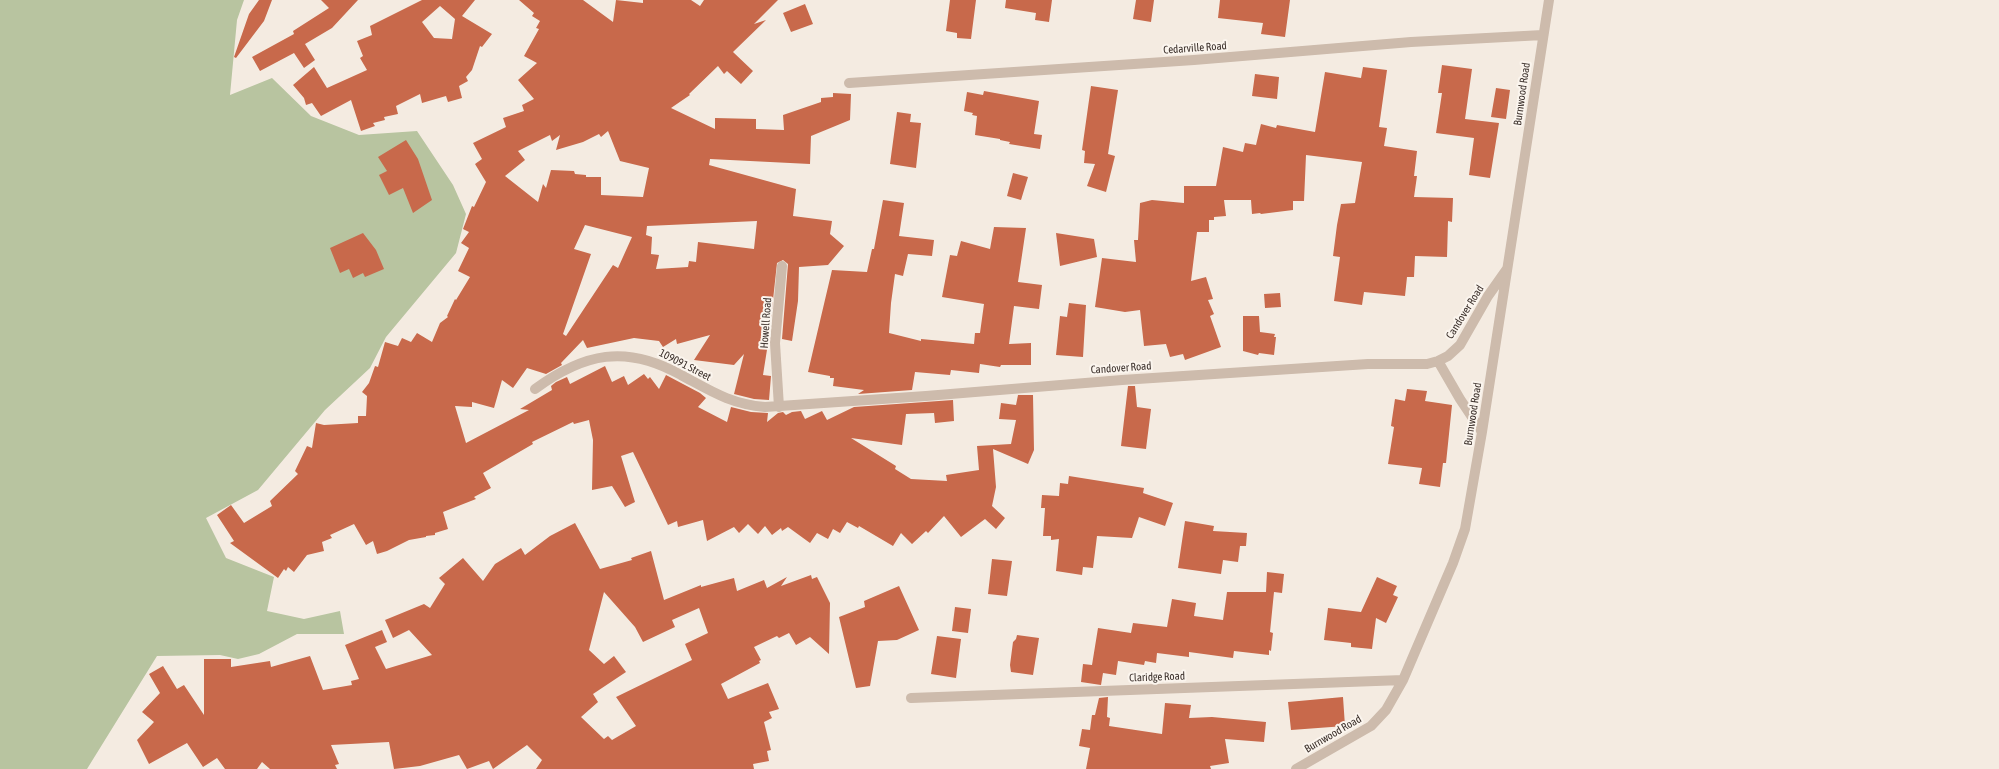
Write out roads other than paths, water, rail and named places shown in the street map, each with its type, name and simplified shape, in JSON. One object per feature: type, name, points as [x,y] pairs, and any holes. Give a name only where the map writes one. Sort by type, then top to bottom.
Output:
[{"type":"street","name":"Burnwood Road","points":[[1296,769],[1371,726],[1386,710],[1403,680],[1453,564],[1465,529],[1482,432],[1549,0]]},
{"type":"street","name":"Cedarville Road","points":[[849,83],[1194,60],[1411,42],[1543,35]]},
{"type":"street","name":"Howell Road","points":[[779,407],[775,343],[782,266]]},
{"type":"street","name":"Candover Road","points":[[807,405],[1122,380],[1368,364],[1427,364],[1448,356],[1460,345],[1488,296],[1507,270]]},
{"type":"street","name":"109091 Street","points":[[534,389],[546,381],[589,360],[606,355],[618,355],[649,360],[666,367],[720,397],[749,406],[779,407],[807,405]]},
{"type":"street","points":[[1438,361],[1460,399],[1482,432]]},
{"type":"street","name":"Claridge Road","points":[[911,698],[1403,680]]}]
